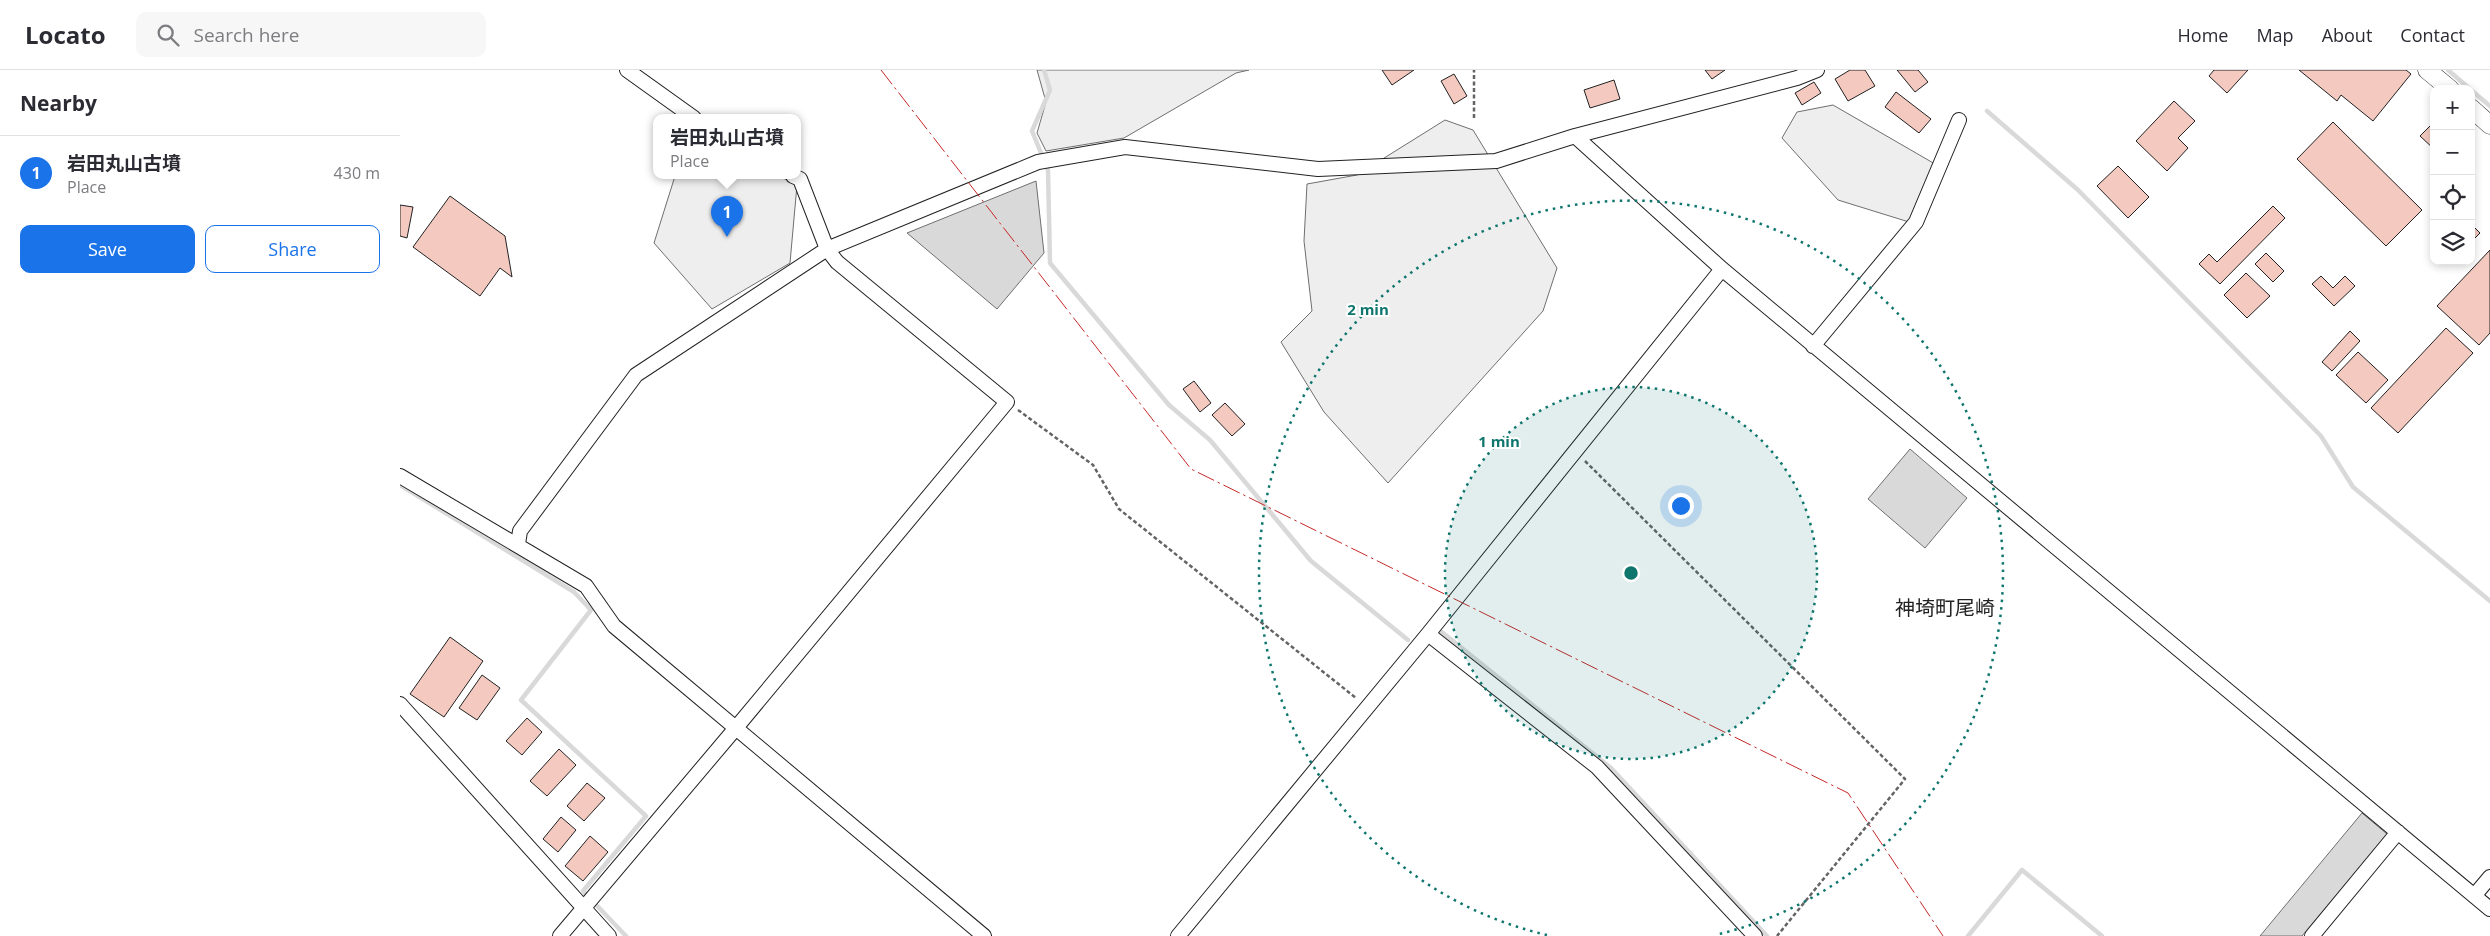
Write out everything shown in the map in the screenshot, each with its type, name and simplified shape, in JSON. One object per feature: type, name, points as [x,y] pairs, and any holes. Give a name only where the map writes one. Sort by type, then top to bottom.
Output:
[{"type":"street","points":[[627,70],[688,114]]},
{"type":"street","points":[[518,544],[520,531],[636,375],[827,249],[1038,162],[1125,146],[1318,169],[1496,161],[1575,136],[1797,78],[1817,70]]},
{"type":"street","points":[[2427,70],[2445,85]]},
{"type":"street","points":[[2475,112],[2490,125]]},
{"type":"street","points":[[1813,346],[1916,222],[1959,120]]},
{"type":"street","points":[[1575,136],[1722,269],[1813,346],[2490,909]]},
{"type":"street","points":[[560,936],[736,729],[1006,402],[837,262],[827,249],[800,179]]},
{"type":"street","points":[[1178,936],[1428,634],[1722,269]]},
{"type":"street","points":[[400,476],[518,544],[586,586],[614,626],[984,936]]},
{"type":"street","points":[[1428,634],[1597,767],[1756,936]]},
{"type":"street","points":[[400,704],[610,936]]},
{"type":"street","points":[[2312,936],[2398,832]]},
{"type":"street","points":[[2474,896],[2490,877]]},
{"type":"path","points":[[1474,70],[1474,118]]},
{"type":"path","points":[[1006,402],[1093,465],[1119,509],[1367,708]]},
{"type":"path","points":[[1575,451],[1905,779],[1777,936]]},
{"type":"shaded area","points":[[1037,70],[1249,70],[1236,73],[1124,138],[1046,151],[1037,133],[1046,102]]},
{"type":"shaded area","points":[[1833,105],[1935,164],[1909,222],[1838,200],[1782,138],[1797,112]]},
{"type":"shaded area","points":[[1445,120],[1473,130],[1557,268],[1543,311],[1388,483],[1324,412],[1281,342],[1312,311],[1304,241],[1307,184],[1357,175]]},
{"type":"shaded area","points":[[674,179],[785,179],[797,185],[790,263],[712,309],[654,243]]},
{"type":"shaded area","points":[[1036,181],[1044,253],[997,309],[907,233]]},
{"type":"shaded area","points":[[1910,449],[1967,498],[1925,548],[1868,499]]},
{"type":"shaded area","points":[[2362,813],[2387,834],[2302,936],[2260,936]]},
{"type":"building","points":[[1382,70],[1414,70],[1392,85]]},
{"type":"building","points":[[1705,70],[1725,70],[1712,79]]},
{"type":"building","points":[[1850,70],[1865,70],[1875,86],[1848,101],[1835,79]]},
{"type":"building","points":[[1897,70],[1918,70],[1928,82],[1915,92]]},
{"type":"building","points":[[2214,70],[2248,70],[2227,93],[2209,76]]},
{"type":"building","points":[[2299,70],[2406,70],[2411,74],[2373,121],[2341,95],[2337,101]]},
{"type":"building","points":[[1454,74],[1467,96],[1454,104],[1441,81]]},
{"type":"building","points":[[1614,80],[1620,99],[1590,108],[1584,90]]},
{"type":"building","points":[[1814,82],[1821,93],[1802,105],[1795,93]]},
{"type":"building","points":[[1896,92],[1931,119],[1919,133],[1885,107]]},
{"type":"building","points":[[2174,101],[2195,121],[2178,138],[2188,148],[2167,171],[2136,141]]},
{"type":"building","points":[[2333,122],[2422,210],[2386,246],[2297,159]]},
{"type":"building","points":[[2430,126],[2430,145],[2420,136]]},
{"type":"building","points":[[2118,166],[2149,197],[2128,218],[2097,186]]},
{"type":"building","points":[[450,196],[505,236],[512,277],[500,268],[480,296],[413,247]]},
{"type":"building","points":[[400,205],[413,207],[407,238],[400,236]]},
{"type":"building","points":[[2273,206],[2285,218],[2220,284],[2199,264],[2209,254],[2217,262]]},
{"type":"building","points":[[2475,228],[2480,233],[2475,238]]},
{"type":"building","points":[[2490,250],[2490,333],[2479,345],[2437,306]]},
{"type":"building","points":[[2266,253],[2284,271],[2273,282],[2255,264]]},
{"type":"building","points":[[2246,273],[2270,296],[2247,318],[2224,295]]},
{"type":"building","points":[[2321,276],[2333,288],[2345,276],[2355,286],[2334,306],[2312,284]]},
{"type":"building","points":[[2446,328],[2473,353],[2398,433],[2371,408]]},
{"type":"building","points":[[2350,331],[2360,341],[2332,371],[2322,362]]},
{"type":"building","points":[[2358,352],[2388,380],[2366,403],[2336,375]]},
{"type":"building","points":[[1194,381],[1211,403],[1200,412],[1183,389]]},
{"type":"building","points":[[1225,403],[1245,424],[1232,436],[1212,415]]},
{"type":"building","points":[[450,637],[483,661],[444,717],[410,694]]},
{"type":"building","points":[[482,675],[500,688],[477,720],[459,708]]},
{"type":"building","points":[[527,718],[542,732],[522,755],[506,741]]},
{"type":"building","points":[[559,749],[576,765],[547,796],[530,781]]},
{"type":"building","points":[[587,783],[605,798],[584,821],[567,806]]},
{"type":"building","points":[[561,817],[576,830],[558,852],[543,839]]},
{"type":"building","points":[[590,836],[608,852],[583,881],[565,866]]},
{"type":"waterway","points":[[1044,70],[1050,90],[1032,131],[1048,170],[1050,263],[1169,405],[1210,440],[1311,561],[1408,640]]},
{"type":"waterway","points":[[2448,70],[2465,85]]},
{"type":"waterway","points":[[2475,93],[2490,106]]},
{"type":"waterway","points":[[1987,111],[2078,190],[2321,436],[2353,487],[2490,601]]},
{"type":"waterway","points":[[400,485],[574,592],[591,610],[521,700],[646,816],[583,891],[626,936]]},
{"type":"waterway","points":[[1438,629],[1611,768],[1767,936]]},
{"type":"waterway","points":[[1968,936],[2022,870],[2102,936]]},
{"type":"power","points":[[881,70],[1191,469],[1848,793],[1943,936]]},
{"type":"place","name":"岩田丸山古墳","points":[[727,237]]},
{"type":"district","name":"神埼町尾崎","points":[[1945,608]]}]
